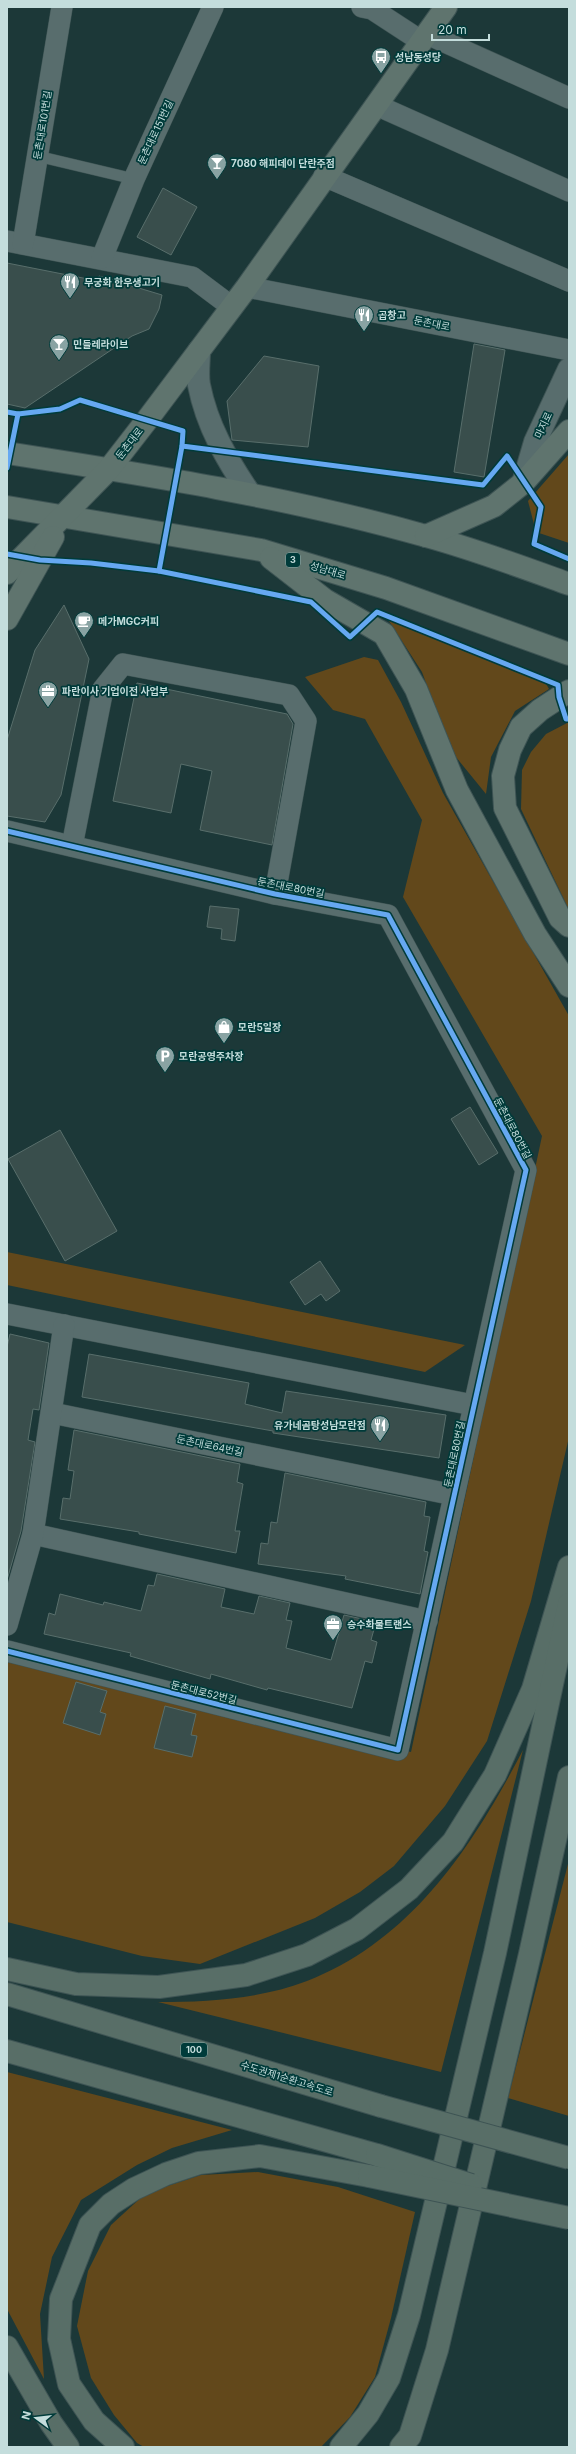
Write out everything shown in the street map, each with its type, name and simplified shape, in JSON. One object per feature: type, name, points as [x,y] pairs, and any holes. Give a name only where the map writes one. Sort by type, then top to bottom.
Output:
[{"type":"highway","points":[[7,1969],[76,1984],[159,1987],[246,1975],[307,1955],[356,1929],[409,1889],[453,1842],[495,1775],[533,1689],[569,1567]]},
{"type":"highway","points":[[341,2447],[368,2414],[389,2378],[409,2315],[495,1953],[569,1604]]},
{"type":"highway","points":[[402,2447],[410,2436],[437,2350],[528,1962],[569,1777]]},
{"type":"highway","name":"수도권제1순환고속도로","points":[[7,1994],[381,2106],[569,2158]]},
{"type":"highway","points":[[7,2051],[377,2156],[569,2216]]},
{"type":"highway","points":[[123,2447],[94,2421],[69,2384],[58,2339],[61,2299],[90,2225],[112,2204],[134,2189],[166,2174],[199,2162],[260,2156],[569,2216]]},
{"type":"highway","points":[[7,2347],[51,2423],[68,2447]]},
{"type":"main road","name":"둔촌대로","points":[[7,573],[63,518],[109,469],[247,287],[324,176],[446,7]]},
{"type":"main road","points":[[426,536],[494,506],[523,483],[569,431]]},
{"type":"main road","points":[[7,453],[250,494],[426,536],[569,584]]},
{"type":"main road","name":"성남대로","points":[[7,507],[63,518],[261,550],[386,588],[569,654]]},
{"type":"main road","name":"둔촌대로","points":[[7,619],[63,518]]},
{"type":"main road","points":[[261,550],[325,600],[384,634],[416,689],[458,790],[535,934],[569,986]]},
{"type":"main road","points":[[569,691],[540,710],[521,727],[510,750],[503,776],[505,808],[560,918],[569,926]]},
{"type":"street","name":"둔촌대로101번길","points":[[62,7],[37,156],[15,242],[192,277],[232,307]]},
{"type":"street","name":"둔촌대로151번길","points":[[102,258],[134,179],[213,7]]},
{"type":"street","points":[[362,7],[372,9],[424,37],[569,98]]},
{"type":"street","points":[[376,105],[569,191]]},
{"type":"street","points":[[324,176],[569,281]]},
{"type":"street","name":"둔촌대로","points":[[247,287],[569,350]]},
{"type":"street","points":[[199,351],[199,384],[205,410],[223,452],[250,494]]},
{"type":"street","name":"마지로","points":[[523,483],[535,442],[569,369]]},
{"type":"street","name":"둔촌대로80번길","points":[[72,846],[102,689],[124,664],[289,695],[306,721],[275,894]]},
{"type":"street","name":"둔촌대로80번길","points":[[7,831],[275,894],[388,915],[526,1170],[398,1750]]},
{"type":"street","points":[[7,1314],[473,1405]]},
{"type":"street","points":[[7,1625],[32,1534],[52,1413],[64,1325]]},
{"type":"street","name":"둔촌대로64번길","points":[[52,1413],[454,1495]]},
{"type":"street","points":[[32,1534],[427,1622]]},
{"type":"street","name":"둔촌대로52번길","points":[[7,1651],[398,1750]]},
{"type":"lane","points":[[37,156],[134,179]]},
{"type":"shaded area","points":[[569,454],[569,543],[536,532],[528,501]]},
{"type":"shaded area","points":[[387,618],[541,675],[549,689],[515,711],[491,757],[486,794],[451,751],[422,672]]},
{"type":"shaded area","points":[[364,657],[378,660],[401,702],[443,793],[569,1016],[569,1437],[531,1601],[487,1741],[445,1806],[394,1866],[360,1892],[315,1918],[200,1964],[142,1956],[7,1922],[7,1662],[411,1752],[542,1136],[403,897],[422,820],[365,719],[333,710],[305,677]]},
{"type":"shaded area","points":[[569,722],[569,910],[521,809],[522,770],[531,752],[546,734]]},
{"type":"shaded area","points":[[7,1252],[465,1345],[425,1372],[7,1285]]},
{"type":"shaded area","points":[[523,1750],[441,2072],[158,2002],[214,2000],[252,1996],[271,1992],[307,1981],[344,1963],[378,1941],[408,1915],[436,1886],[483,1821]]},
{"type":"shaded area","points":[[569,1860],[569,2116],[508,2098]]},
{"type":"shaded area","points":[[7,2072],[232,2130],[172,2148],[137,2165],[81,2200],[52,2257],[40,2314],[44,2379],[7,2309]]},
{"type":"shaded area","points":[[258,2172],[338,2187],[415,2212],[391,2318],[375,2377],[350,2417],[321,2447],[144,2447],[137,2443],[114,2415],[91,2378],[77,2326],[88,2271],[111,2225],[146,2193],[201,2175]]},
{"type":"building","points":[[163,188],[197,207],[171,255],[137,237]]},
{"type":"building","points":[[7,263],[98,281],[99,276],[162,295],[159,309],[149,329],[132,336],[25,408],[7,404]]},
{"type":"building","points":[[474,344],[505,350],[484,477],[454,472]]},
{"type":"building","points":[[264,356],[319,366],[308,447],[232,440],[227,401]]},
{"type":"building","points":[[64,605],[89,659],[61,795],[45,822],[7,816],[7,740],[35,650]]},
{"type":"building","points":[[137,683],[287,714],[293,724],[272,845],[200,830],[212,771],[181,764],[171,813],[113,801]]},
{"type":"building","points":[[210,906],[239,909],[235,941],[221,939],[222,929],[207,927]]},
{"type":"building","points":[[470,1107],[498,1153],[479,1165],[451,1119]]},
{"type":"building","points":[[60,1130],[117,1231],[65,1261],[8,1159]]},
{"type":"building","points":[[320,1261],[340,1291],[326,1301],[321,1294],[305,1305],[290,1282]]},
{"type":"building","points":[[10,1334],[49,1343],[39,1410],[33,1409],[28,1440],[35,1442],[21,1531],[7,1580],[7,1347]]},
{"type":"building","points":[[89,1354],[249,1383],[245,1404],[282,1413],[286,1391],[446,1415],[439,1458],[273,1433],[273,1431],[82,1397]]},
{"type":"building","points":[[74,1430],[240,1464],[237,1482],[243,1484],[235,1531],[240,1531],[236,1553],[139,1534],[139,1532],[60,1519],[63,1498],[70,1499],[74,1471],[68,1470]]},
{"type":"building","points":[[285,1473],[426,1502],[424,1516],[430,1517],[424,1551],[428,1552],[420,1594],[345,1579],[346,1576],[258,1564],[261,1543],[268,1544],[271,1522],[277,1523]]},
{"type":"building","points":[[157,1574],[225,1589],[221,1607],[254,1614],[259,1596],[290,1603],[286,1620],[292,1621],[286,1648],[331,1660],[344,1615],[376,1622],[371,1640],[377,1642],[372,1663],[365,1661],[352,1708],[268,1688],[267,1690],[211,1674],[210,1679],[130,1656],[131,1653],[44,1634],[49,1613],[55,1615],[60,1594],[103,1605],[104,1602],[141,1611],[148,1585],[154,1586]]},
{"type":"building","points":[[76,1682],[107,1691],[100,1712],[106,1714],[100,1735],[63,1723]]},
{"type":"building","points":[[165,1706],[196,1714],[191,1735],[197,1736],[192,1757],[154,1748]]},
{"type":"cycle path","points":[[7,412],[18,414],[60,409],[80,400],[183,431],[182,446],[483,485],[507,456],[541,507],[534,544],[569,559]]},
{"type":"cycle path","points":[[7,468],[18,414]]},
{"type":"cycle path","points":[[159,571],[182,446]]},
{"type":"cycle path","points":[[7,554],[40,560],[91,563],[159,571],[311,602],[350,637],[377,612],[558,685],[559,697],[566,719],[569,719]]},
{"type":"cycle path","points":[[7,831],[275,894],[388,915],[526,1170],[398,1750],[7,1651]]},
{"type":"place","name":"성남동성당","points":[[381,74]]},
{"type":"place","name":"7080 해피데이 단란주점","points":[[217,180]]},
{"type":"place","name":"무궁화 한우생고기","points":[[70,299]]},
{"type":"place","name":"곱창고","points":[[364,332]]},
{"type":"place","name":"민들레라이브","points":[[59,361]]},
{"type":"place","name":"메가MGC커피","points":[[84,638]]},
{"type":"place","name":"파란이사 기업이전 사업부","points":[[48,708]]},
{"type":"place","name":"모란5일장","points":[[224,1044]]},
{"type":"place","name":"모란공영주차장","points":[[165,1073]]},
{"type":"place","name":"유가네곰탕성남모란점","points":[[380,1442]]},
{"type":"place","name":"승수화물트랜스","points":[[333,1641]]}]
